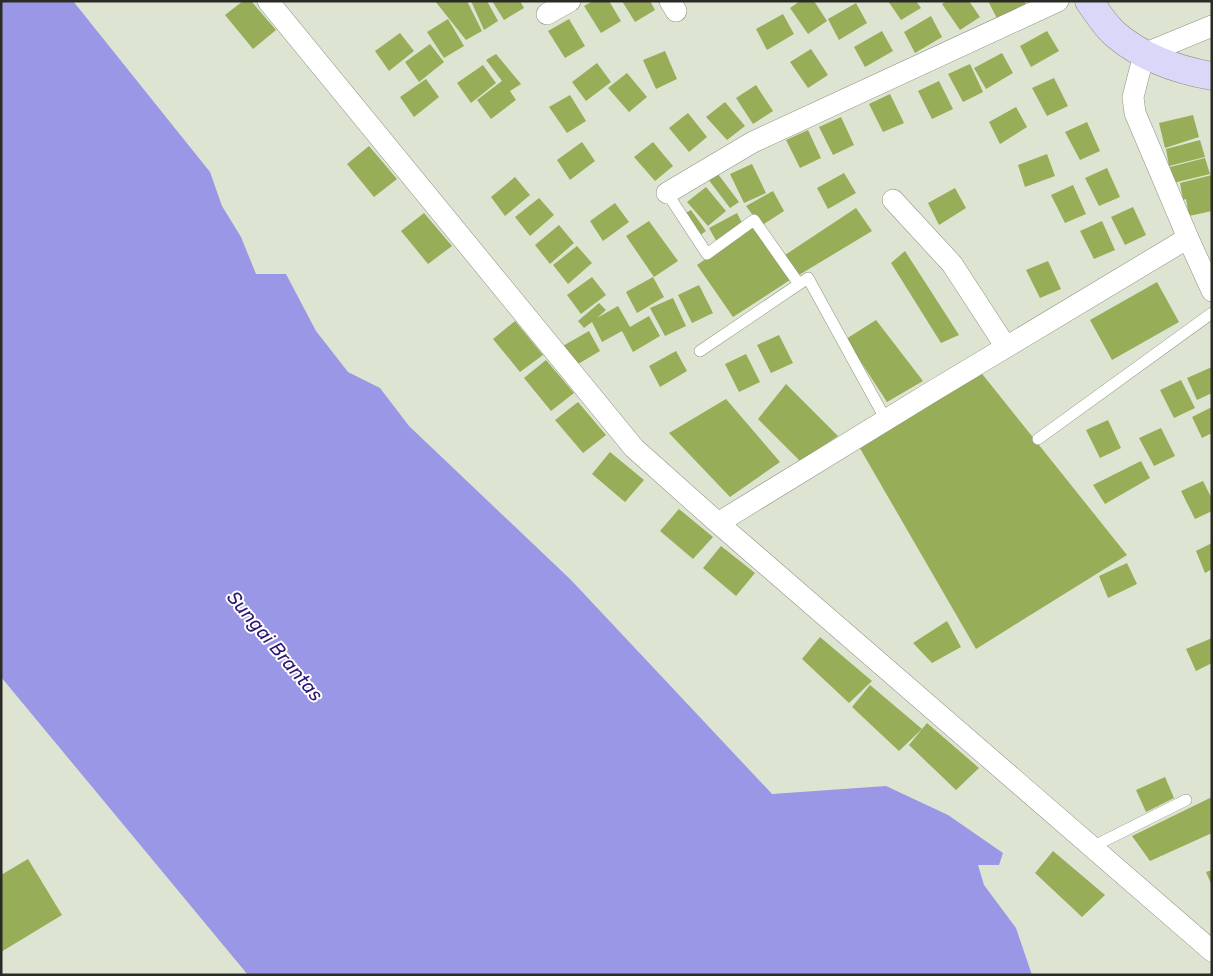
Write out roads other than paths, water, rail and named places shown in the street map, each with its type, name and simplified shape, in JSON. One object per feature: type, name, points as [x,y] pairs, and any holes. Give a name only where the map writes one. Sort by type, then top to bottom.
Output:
[{"type":"main road","points":[[1089,1],[1115,35],[1144,54],[1187,71],[1212,76]]},
{"type":"street","points":[[268,1],[634,448],[1212,952]]},
{"type":"street","points":[[547,14],[570,1]]},
{"type":"street","points":[[667,193],[753,142],[1058,1]]},
{"type":"street","points":[[1212,26],[1144,54],[1134,97],[1136,113],[1188,238],[1212,290]]},
{"type":"street","points":[[893,200],[952,264],[1006,347]]},
{"type":"street","points":[[718,523],[1188,238]]},
{"type":"lane","points":[[667,193],[707,254],[754,220],[799,284]]},
{"type":"lane","points":[[700,351],[808,278],[886,420]]},
{"type":"lane","points":[[1038,439],[1212,313]]},
{"type":"lane","points":[[1092,847],[1186,800]]},
{"type":"water","name":"Sungai Brantas","points":[[1,1],[73,1],[210,172],[222,206],[241,237],[256,274],[286,274],[316,331],[348,372],[380,388],[409,426],[571,580],[772,794],[886,786],[948,815],[1003,853],[999,865],[978,865],[984,885],[1016,928],[1032,975],[248,975],[1,677]]}]
